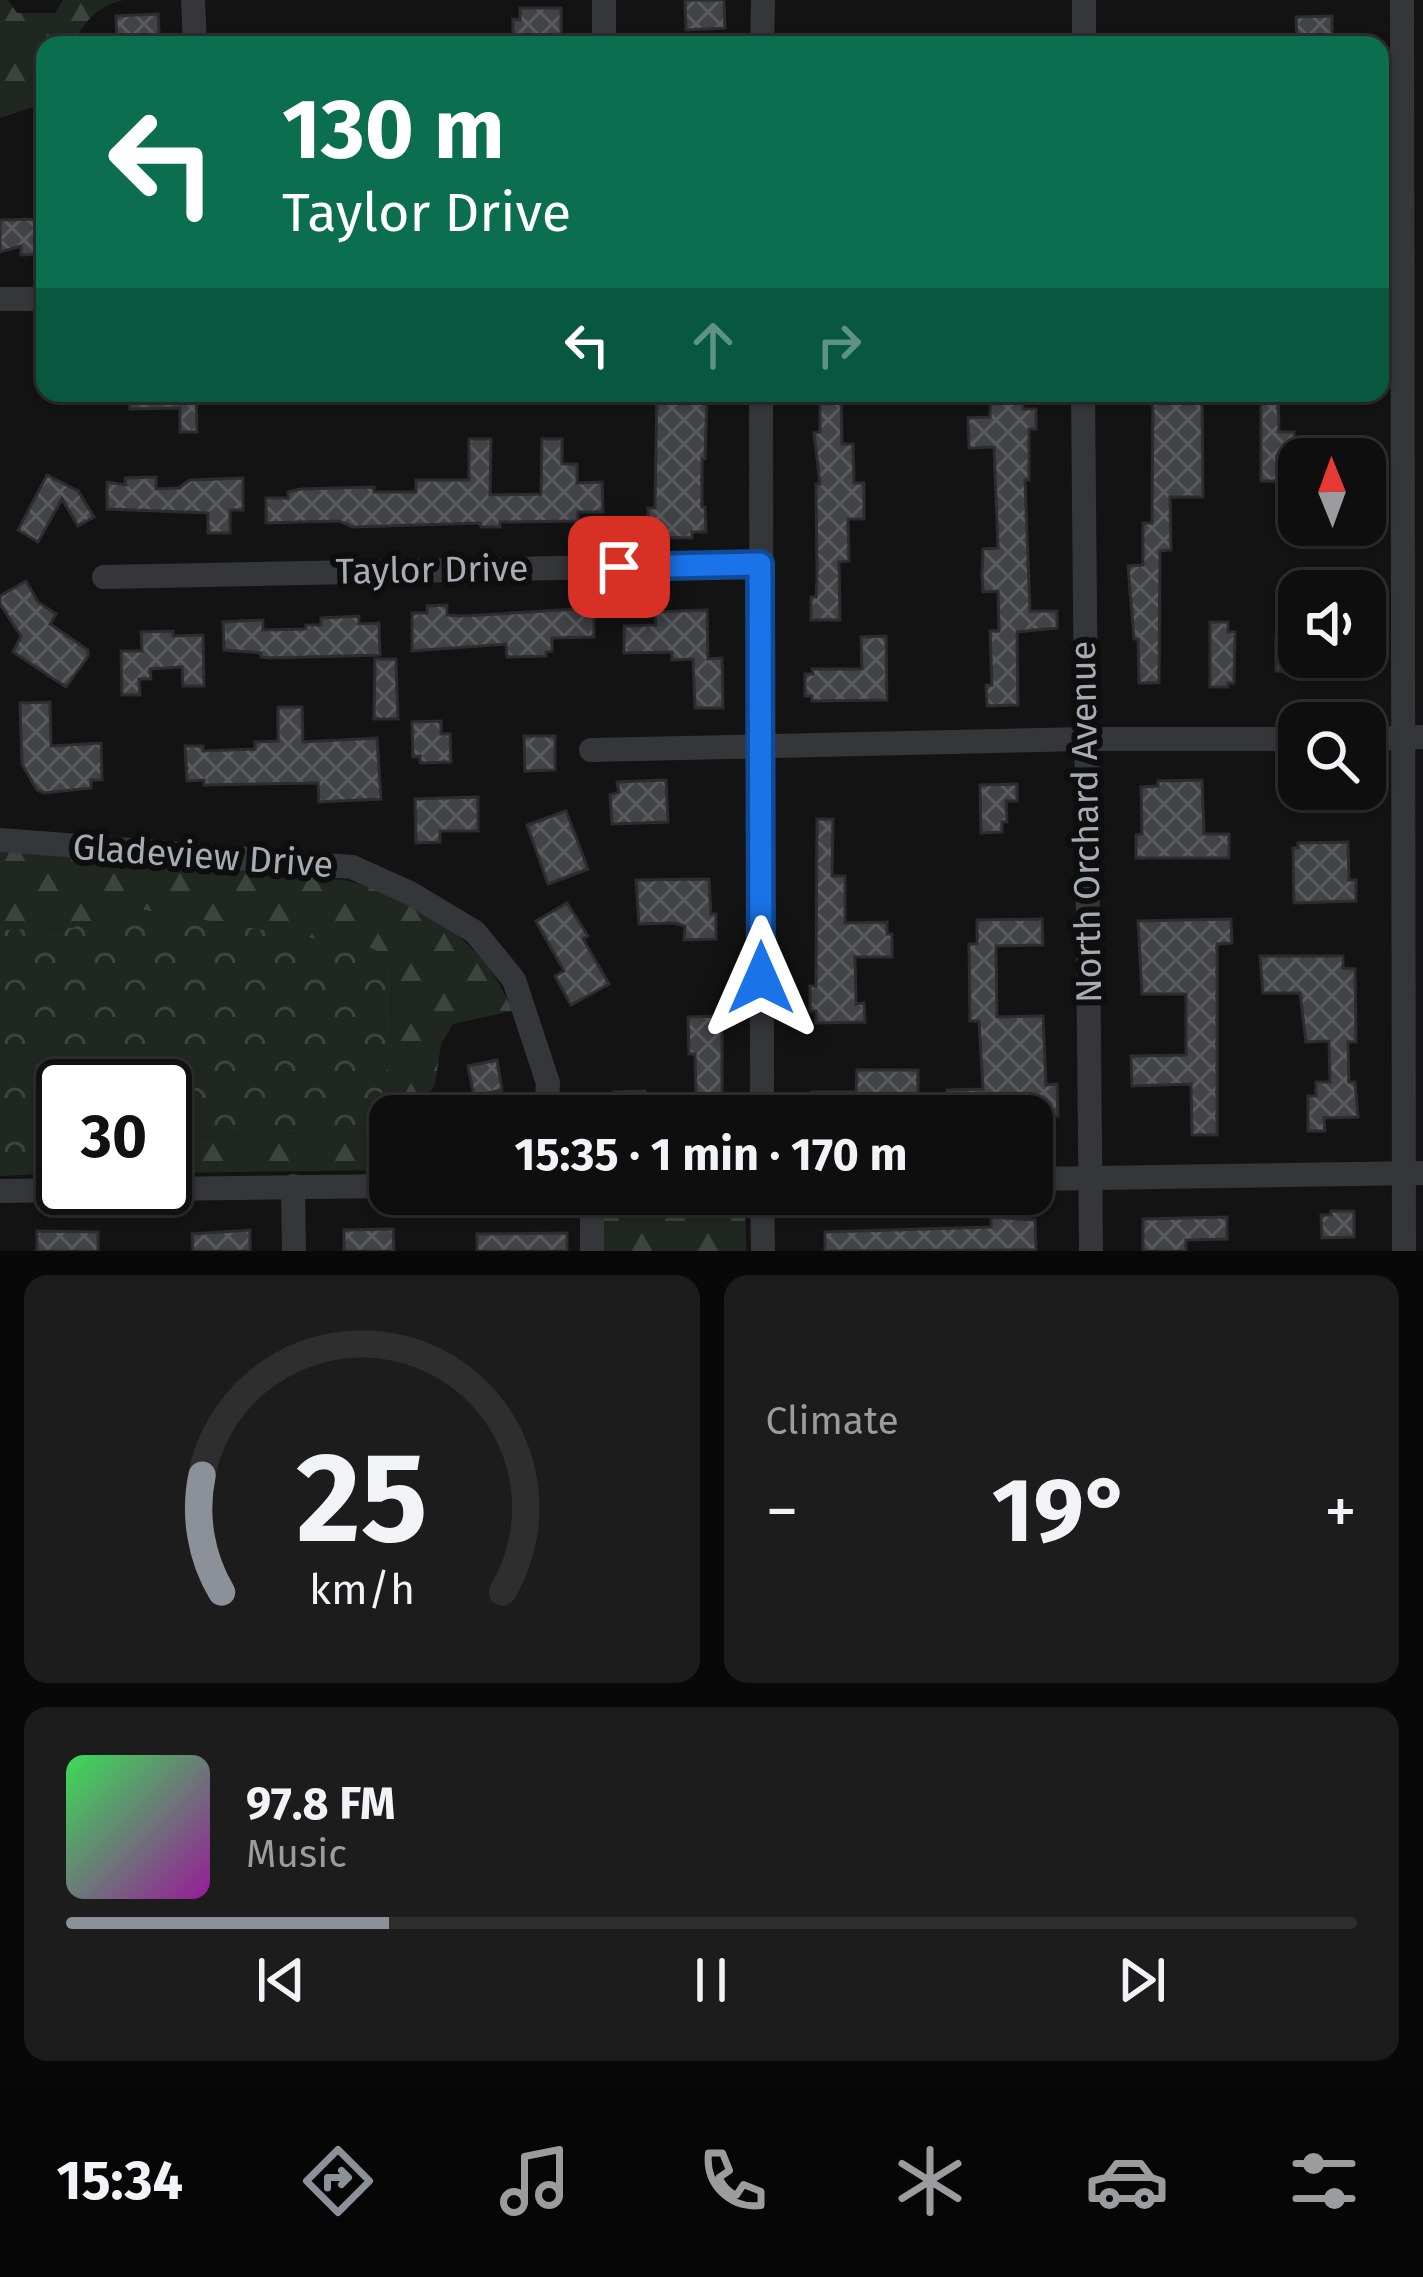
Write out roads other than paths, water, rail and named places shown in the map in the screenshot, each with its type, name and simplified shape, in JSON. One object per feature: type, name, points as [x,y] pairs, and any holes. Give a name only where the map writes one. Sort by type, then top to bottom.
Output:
[{"type":"street","points":[[193,0],[195,36]]},
{"type":"street","points":[[604,0],[604,36]]},
{"type":"street","points":[[762,36],[763,0]]},
{"type":"street","points":[[1084,0],[1084,36]]},
{"type":"street","points":[[1402,0],[1414,1173],[1404,1251]]},
{"type":"street","points":[[0,299],[36,298]]},
{"type":"street","points":[[761,402],[762,1095]]},
{"type":"street","name":"North Orchard Avenue","points":[[1083,402],[1091,1251]]},
{"type":"street","name":"Taylor Drive","points":[[104,577],[760,564]]},
{"type":"street","points":[[591,750],[1278,739]]},
{"type":"street","name":"Gladeview Drive","points":[[0,841],[352,867],[410,893],[475,932],[514,980],[529,1016],[548,1095]]},
{"type":"street","points":[[1053,1179],[1414,1173]]},
{"type":"street","points":[[293,1186],[294,1251]]},
{"type":"street","points":[[0,1191],[369,1186]]},
{"type":"street","points":[[592,1215],[592,1251]]},
{"type":"street","points":[[762,1215],[763,1251]]}]
